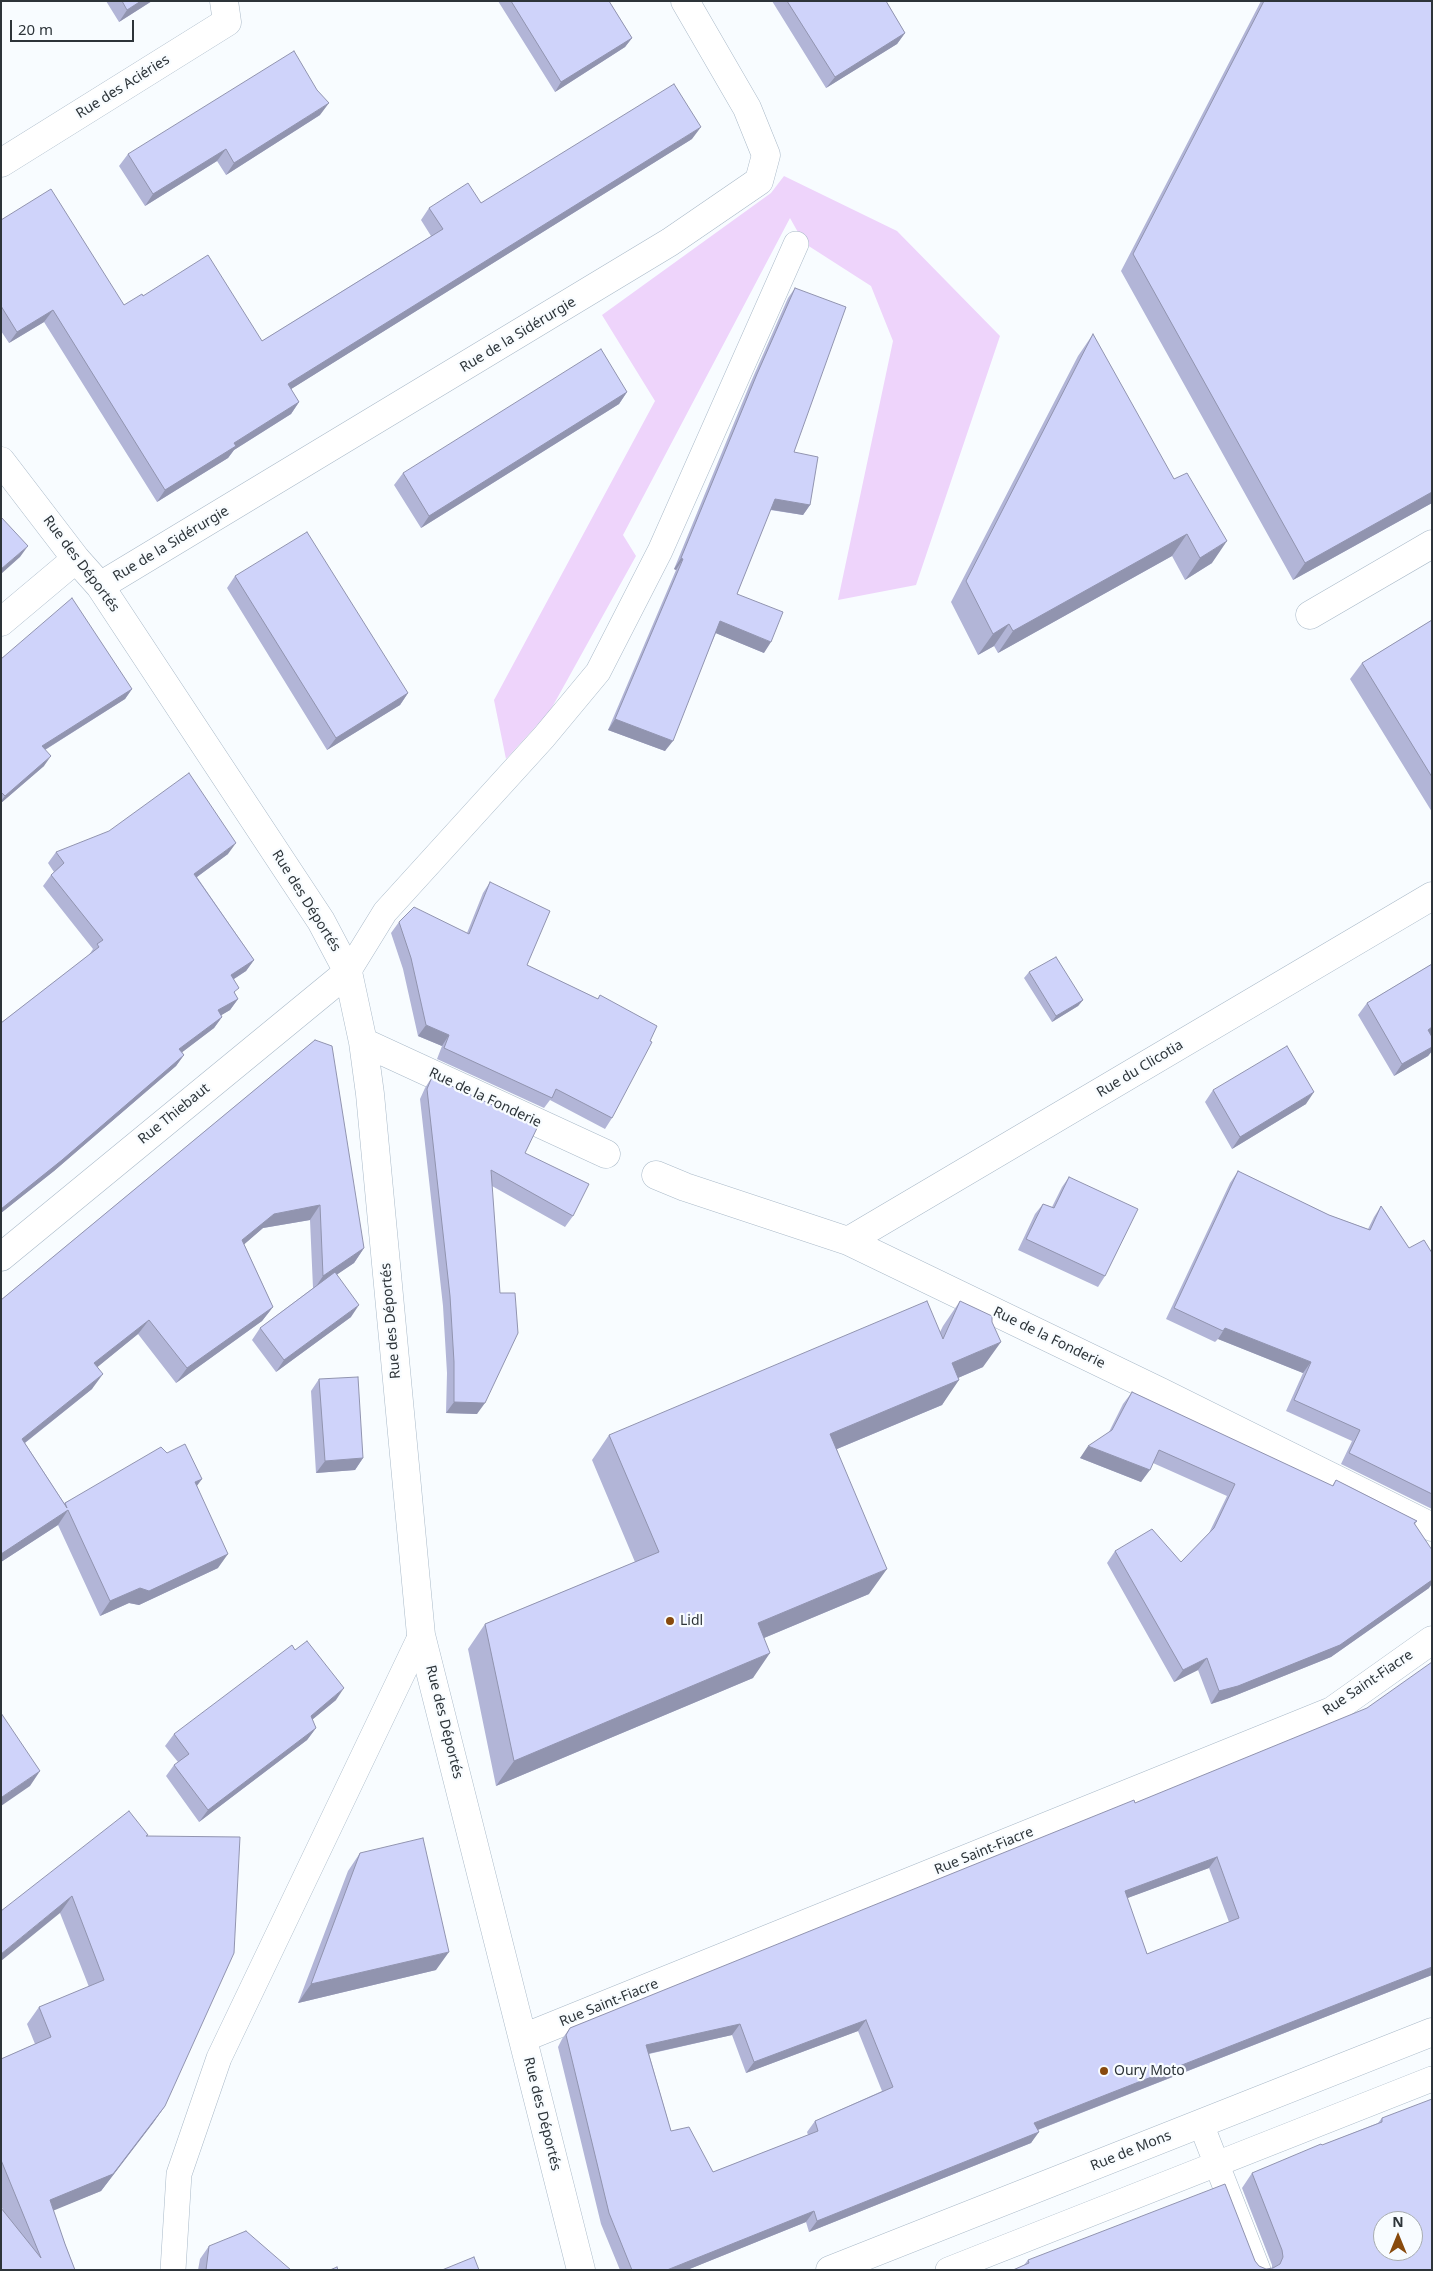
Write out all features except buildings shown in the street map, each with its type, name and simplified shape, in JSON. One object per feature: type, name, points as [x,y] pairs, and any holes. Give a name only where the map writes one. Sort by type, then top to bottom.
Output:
[{"type":"street","name":"Rue des Aciéries","points":[[1,163],[227,22],[224,1]]},
{"type":"street","name":"Rue de la Sidérurgie","points":[[100,586],[670,242],[759,181],[766,155],[747,108],[685,1]]},
{"type":"street","name":"Rue des Déportés","points":[[1,462],[100,586],[321,921],[348,972],[364,1042],[422,1635],[581,2270]]},
{"type":"street","points":[[1310,615],[1432,544]]},
{"type":"street","points":[[1,622],[76,558]]},
{"type":"street","name":"Rue du Clicotia","points":[[848,1241],[1432,896]]},
{"type":"street","name":"Rue Thiebaut","points":[[1,1257],[348,972]]},
{"type":"street","name":"Rue de la Fonderie","points":[[364,1042],[606,1154]]},
{"type":"street","name":"Rue de la Fonderie","points":[[656,1175],[685,1187],[848,1241],[1152,1388],[1432,1527]]},
{"type":"street","name":"Rue Saint-Fiacre","points":[[523,2038],[1332,1711],[1432,1640]]},
{"type":"street","name":"Rue de Mons","points":[[830,2270],[1432,2032]]},
{"type":"lane","points":[[348,972],[386,912],[544,736],[598,672],[660,551],[796,244]]},
{"type":"lane","points":[[173,2270],[179,2174],[219,2058],[422,1635]]},
{"type":"lane","points":[[948,2270],[1432,2079]]},
{"type":"lane","points":[[1201,2124],[1258,2270]]},
{"type":"shaded area","points":[[784,176],[897,231],[1000,336],[916,585],[838,600],[893,341],[871,286],[804,243],[790,218],[623,535],[636,556],[550,711],[506,759],[494,700],[655,401],[602,315],[771,193]]},
{"type":"place","name":"Lidl","points":[[670,1621]]},
{"type":"place","name":"Oury Moto","points":[[1104,2071]]}]
